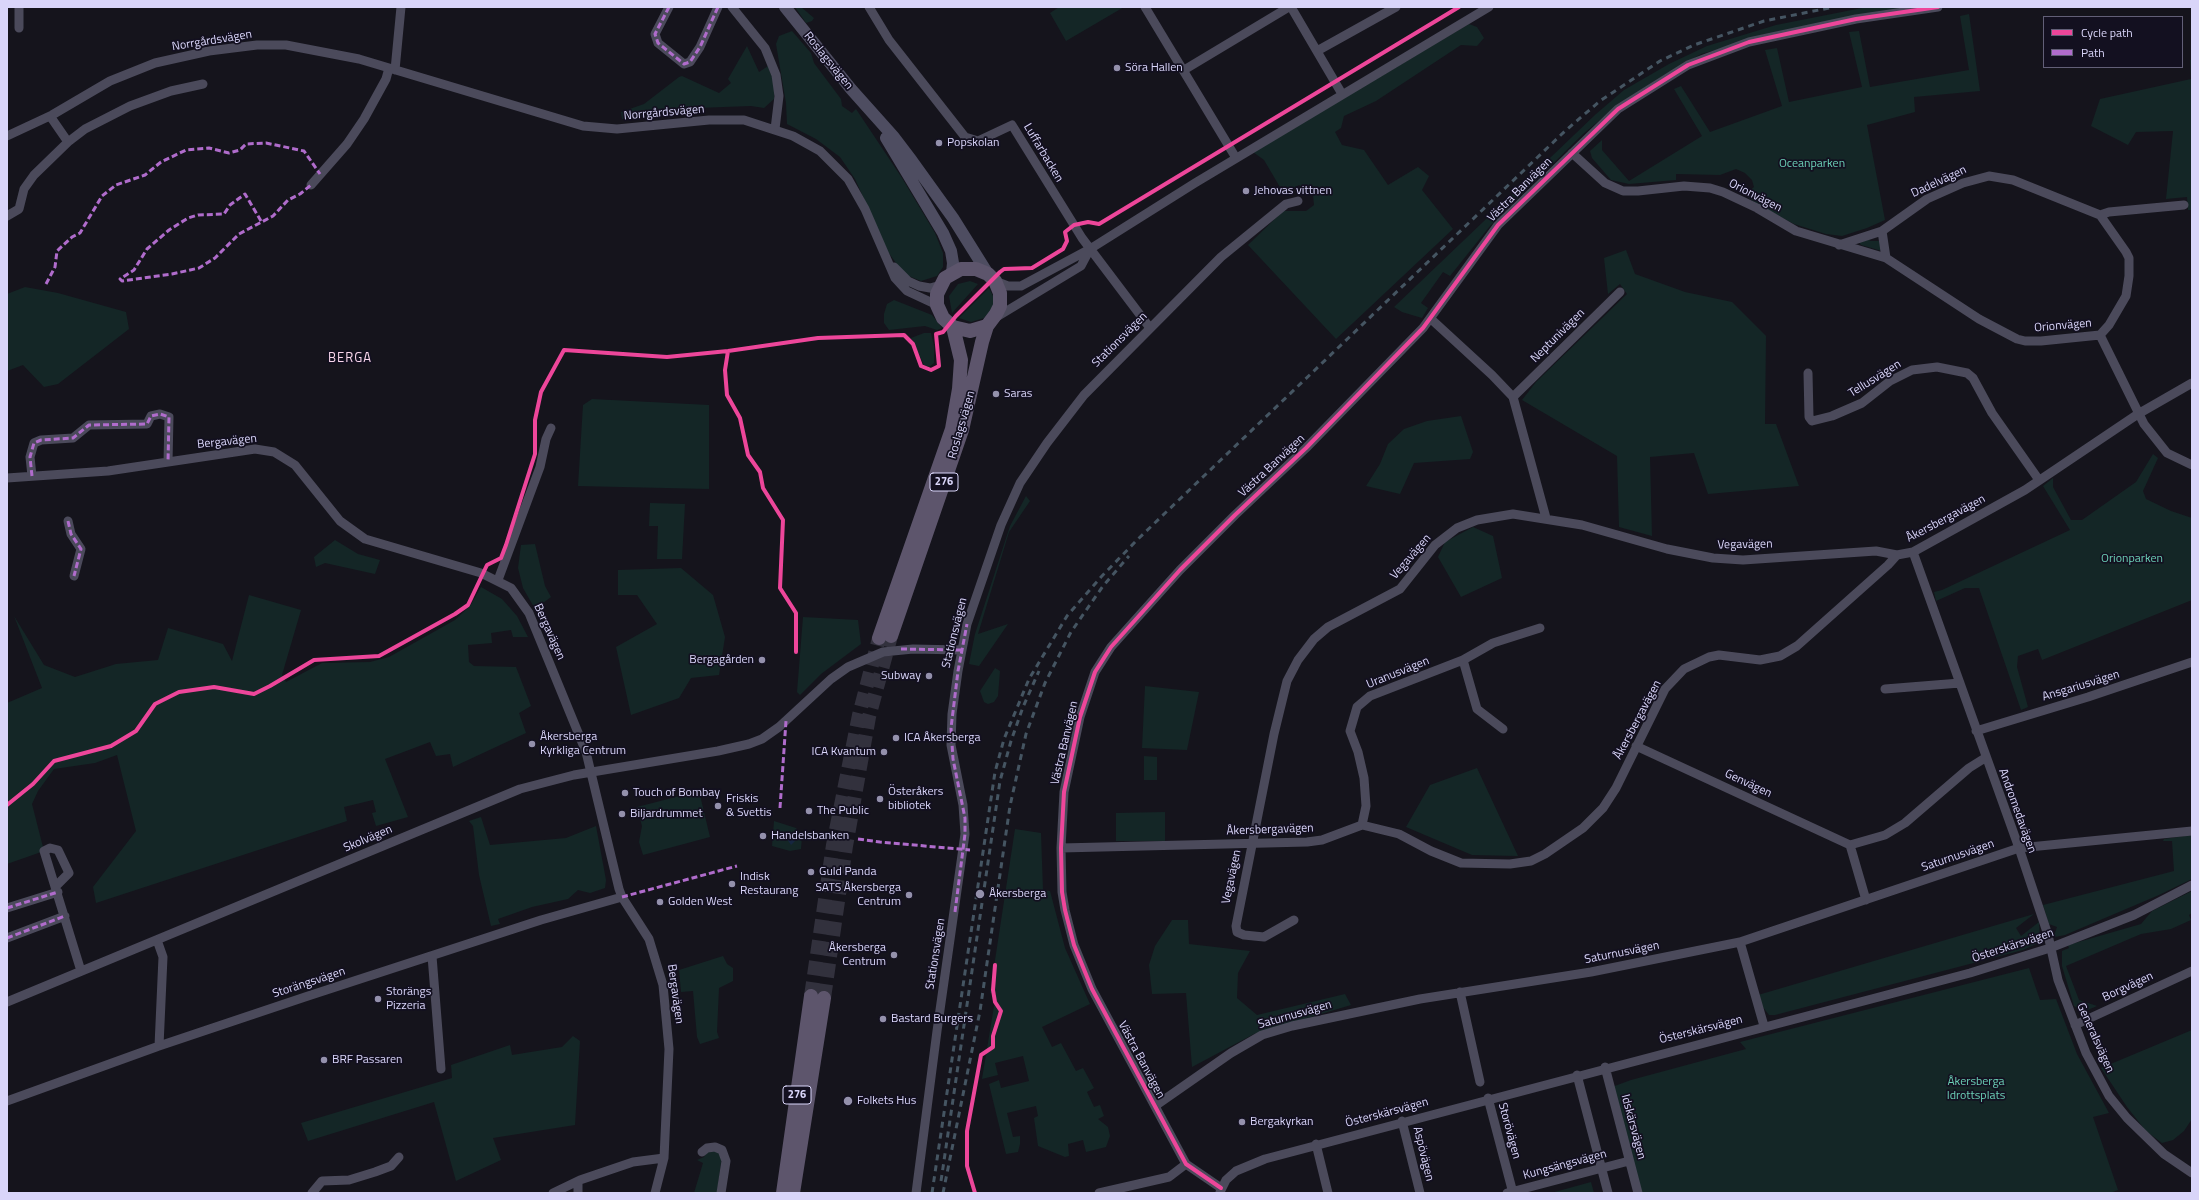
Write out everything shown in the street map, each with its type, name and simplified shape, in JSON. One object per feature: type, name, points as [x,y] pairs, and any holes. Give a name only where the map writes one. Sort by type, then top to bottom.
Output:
[{"type":"main road","name":"Roslagsvägen","points":[[786,7],[912,161],[953,218],[1000,293],[1000,306],[990,323],[962,430],[885,637],[952,429],[959,389],[961,360],[953,327],[943,318],[937,305]]},
{"type":"main road","name":"Roslagsvägen","points":[[872,114],[943,233],[951,251],[953,263],[952,273]]},
{"type":"main road","points":[[937,305],[941,285],[952,273],[961,269],[976,269],[991,278]]},
{"type":"main road","points":[[953,327],[970,331],[990,323]]},
{"type":"main road","name":"276","points":[[783,1193],[817,997],[793,1193]]},
{"type":"street","points":[[18,28],[19,7]]},
{"type":"street","points":[[311,185],[347,144],[364,119],[392,69],[401,7]]},
{"type":"street","points":[[669,7],[655,34],[658,43],[684,64],[690,62],[700,47],[718,7]]},
{"type":"street","points":[[732,7],[765,48],[776,75],[780,96],[775,129]]},
{"type":"street","name":"Luffarbacken","points":[[869,7],[889,40],[965,137],[978,141],[1012,125],[1090,249],[1150,328]]},
{"type":"street","points":[[1145,7],[1236,158]]},
{"type":"street","points":[[1184,70],[1290,7],[1342,94]]},
{"type":"street","points":[[1317,51],[1396,7]]},
{"type":"street","points":[[991,278],[1008,286],[1020,286],[1090,249],[1129,222],[1489,7]]},
{"type":"street","name":"Västra Banvägen","points":[[1220,1190],[1186,1164],[1092,989],[1074,945],[1062,892],[1061,848],[1064,792],[1080,717],[1095,672],[1110,647],[1180,570],[1234,515],[1306,448],[1431,319],[1498,225],[1618,109],[1688,65],[1749,42],[1856,19],[1938,7]]},
{"type":"street","name":"Norrgårdsvägen","points":[[7,136],[50,116],[110,81],[155,63],[209,51],[257,45],[286,45],[359,59],[583,126],[617,129],[709,120],[744,120],[775,129],[810,144],[820,152],[848,179],[865,209],[895,278],[907,291],[937,305]]},
{"type":"street","points":[[7,216],[19,209],[24,189],[34,176],[68,142],[85,129],[130,106],[171,91],[202,84]]},
{"type":"street","points":[[50,116],[68,142]]},
{"type":"street","name":"Orionvägen","points":[[1572,153],[1612,187],[1623,191],[1638,191],[1684,186],[1710,188],[1723,192],[1757,208],[1796,231],[1886,258],[1979,319],[2017,339],[2024,341],[2041,341],[2100,335],[2138,414],[2163,449],[2174,457],[2192,465]]},
{"type":"street","name":"Dadelvägen","points":[[1839,245],[1882,232],[1927,199],[1963,183],[1989,176],[2013,180],[2100,214],[2184,205]]},
{"type":"street","name":"Stationsvägen","points":[[916,1193],[965,834],[963,805],[953,759],[951,728],[961,650],[998,532],[1010,501],[1020,483],[1047,443],[1084,395],[1210,267],[1248,233],[1286,204],[1298,201]]},
{"type":"street","points":[[2100,214],[2129,258],[2126,296],[2109,325],[2100,335]]},
{"type":"street","points":[[1882,232],[1886,258]]},
{"type":"street","points":[[990,323],[1081,266],[1090,249]]},
{"type":"street","name":"Norrgårdsvägen","points":[[884,255],[899,274],[908,281],[926,288],[941,285]]},
{"type":"street","name":"Neptunivägen","points":[[1513,398],[1620,292]]},
{"type":"street","points":[[1431,319],[1492,375],[1513,398],[1546,518]]},
{"type":"street","name":"Tellusvägen","points":[[1808,373],[1809,417],[1812,421],[1832,416],[1862,403],[1896,377],[1912,370],[1937,367],[1967,373],[1973,378],[1992,413],[2039,480]]},
{"type":"street","name":"Åkersbergavägen","points":[[1061,848],[1307,842],[1322,840],[1362,825],[1399,834],[1431,851],[1461,863],[1510,864],[1531,861],[1545,854],[1594,818],[1616,788],[1665,689],[1684,669],[1698,660],[1719,655],[1760,660],[1780,656],[1797,646],[1824,623],[1897,555],[1913,552],[2039,480],[2138,414],[2192,383]]},
{"type":"street","points":[[32,476],[30,457],[34,443],[42,440],[73,438],[89,425],[147,424],[151,416],[160,414],[169,417],[168,462]]},
{"type":"street","points":[[498,580],[540,468],[546,439],[551,428]]},
{"type":"street","name":"Bergavägen","points":[[7,478],[108,471],[254,449],[274,452],[295,465],[308,479],[340,521],[365,539],[498,580],[511,588],[530,613],[586,752],[622,897],[649,939],[663,985],[669,1049],[664,1158],[655,1193]]},
{"type":"street","name":"Vegavägen","points":[[1294,920],[1264,937],[1251,937],[1237,932],[1236,918],[1278,714],[1287,681],[1298,660],[1314,639],[1328,627],[1400,589],[1435,545],[1457,528],[1492,516],[1513,514],[1546,518],[1582,525],[1667,549],[1713,558],[1743,560],[1876,551],[1897,555]]},
{"type":"street","points":[[68,521],[71,534],[81,549],[74,576]]},
{"type":"street","name":"Andromedavägen","points":[[1913,552],[1985,758],[2019,848],[2048,935],[2050,948]]},
{"type":"street","name":"Uranusvägen","points":[[1362,825],[1366,806],[1364,778],[1358,752],[1350,732],[1357,707],[1370,696],[1463,660],[1493,643],[1540,628]]},
{"type":"street","name":"Skolvägen","points":[[7,1002],[520,789],[574,775],[718,751],[749,744],[762,739],[779,727],[831,679],[848,667],[884,652],[913,649],[961,650]]},
{"type":"street","points":[[1463,660],[1477,710],[1503,729]]},
{"type":"street","name":"Ansgariusvägen","points":[[1976,731],[2095,695],[2192,662]]},
{"type":"street","points":[[1885,689],[1960,683]]},
{"type":"street","name":"Genvägen","points":[[1636,746],[1850,845]]},
{"type":"street","points":[[1866,900],[1850,845],[1885,835],[1905,823],[1969,768],[1985,758]]},
{"type":"street","name":"Saturnusvägen","points":[[1155,1106],[1231,1053],[1262,1035],[1326,1018],[1460,992],[1591,972],[1740,942],[2019,848],[2192,831]]},
{"type":"street","name":"Österskärsvägen","points":[[1220,1190],[1226,1180],[1245,1166],[1316,1144],[1970,973],[2050,948],[2134,915],[2192,885]]},
{"type":"street","points":[[7,908],[57,889],[81,971]]},
{"type":"street","name":"Storängsvägen","points":[[7,1101],[159,1046],[541,920],[622,897]]},
{"type":"street","points":[[7,938],[65,916]]},
{"type":"street","points":[[157,940],[163,957],[159,1046]]},
{"type":"street","points":[[1740,942],[1764,1026]]},
{"type":"street","name":"Generalsvägen","points":[[2050,948],[2058,980],[2096,1074],[2127,1118],[2164,1154],[2192,1174]]},
{"type":"street","points":[[432,956],[440,1069]]},
{"type":"street","name":"Borgvägen","points":[[2075,1025],[2192,971]]},
{"type":"street","points":[[1460,992],[1480,1082]]},
{"type":"street","name":"Idskärsvägen","points":[[1605,1068],[1638,1193]]},
{"type":"street","points":[[1577,1075],[1608,1193]]},
{"type":"street","name":"Storövägen","points":[[1488,1098],[1511,1192]]},
{"type":"street","name":"Aspövägen","points":[[1402,1121],[1420,1193]]},
{"type":"street","points":[[1316,1144],[1328,1193]]},
{"type":"street","points":[[702,1152],[707,1148],[716,1147],[722,1150],[726,1161],[721,1193]]},
{"type":"street","points":[[312,1193],[322,1181],[349,1180],[375,1172],[391,1166],[399,1157]]},
{"type":"street","points":[[554,1193],[578,1182],[634,1162],[664,1158]]},
{"type":"street","name":"Kungsängsvägen","points":[[1511,1192],[1629,1161]]},
{"type":"street","points":[[1099,1193],[1169,1177],[1186,1164]]},
{"type":"street","points":[[578,1182],[578,1193]]},
{"type":"green space","points":[[795,7],[801,7],[814,18],[812,21],[806,23]]},
{"type":"green space","points":[[1059,7],[1124,7],[1066,41],[1050,13]]},
{"type":"green space","points":[[1867,7],[1911,7],[1761,37],[1701,54],[1664,75],[1618,105],[1583,134],[1490,226],[1450,276],[1443,272],[1421,303],[1428,308],[1422,318],[1402,312],[1394,307],[1596,114],[1624,90],[1669,64],[1707,46],[1776,25]]},
{"type":"green space","name":"Oceanparken","points":[[1969,14],[1980,91],[1914,97],[1915,112],[1867,125],[1885,220],[1867,228],[1842,236],[1826,234],[1794,224],[1758,205],[1745,195],[1754,187],[1752,180],[1745,173],[1736,169],[1720,175],[1676,174],[1676,180],[1629,184],[1611,180],[1592,158],[1590,151],[1602,140],[1602,150],[1629,181],[1702,136],[1674,89],[1681,86],[1710,132],[1782,106],[1765,50],[1777,48],[1789,102],[1862,87],[1849,32],[1859,31],[1870,87],[1969,70],[1960,16]]},
{"type":"green space","points":[[1469,24],[1477,27],[1484,38],[1477,46],[1461,45],[1376,101],[1344,116],[1341,128],[1335,132],[1342,145],[1364,150],[1388,185],[1418,167],[1429,176],[1422,190],[1453,229],[1336,339],[1248,245],[1283,211],[1306,211],[1314,205],[1313,195],[1299,185],[1284,194],[1264,160],[1253,152]]},
{"type":"green space","points":[[792,31],[811,53],[814,63],[841,99],[842,106],[852,113],[856,109],[902,178],[935,233],[943,253],[943,267],[937,276],[921,281],[904,274],[888,252],[855,179],[840,157],[816,139],[787,124],[786,103],[776,44],[779,36]]},
{"type":"green space","points":[[747,46],[759,72],[768,66],[775,85],[774,99],[764,108],[751,106],[697,108],[622,119],[621,112],[644,104],[682,76],[719,93],[731,83],[728,79]]},
{"type":"green space","points":[[2190,60],[2192,60],[2192,210],[2188,210],[2187,197],[2166,199],[2173,131],[2136,132],[2128,145],[2091,126],[2100,99],[2191,79]]},
{"type":"green space","points":[[1868,237],[1870,241],[1880,241],[1882,251],[1861,245],[1859,242]]},
{"type":"green space","points":[[1626,250],[1635,274],[1685,292],[1732,302],[1766,336],[1765,424],[1776,424],[1799,486],[1708,494],[1694,453],[1650,457],[1652,536],[1619,527],[1617,456],[1522,400],[1536,382],[1627,294],[1620,284],[1608,294],[1604,258]]},
{"type":"green space","points":[[970,281],[978,284],[952,313],[949,296],[958,284]]},
{"type":"green space","points":[[25,287],[58,293],[126,312],[129,329],[58,384],[44,387],[23,365],[7,371],[7,294]]},
{"type":"green space","points":[[989,288],[994,298],[993,308],[984,318],[971,322],[959,318]]},
{"type":"green space","points":[[894,300],[932,315],[942,328],[937,330],[925,326],[889,330],[884,323],[884,314],[887,304]]},
{"type":"green space","points":[[924,333],[931,333],[934,346],[934,363],[929,367],[924,365],[911,338]]},
{"type":"green space","points":[[592,399],[709,405],[709,489],[578,486],[583,405]]},
{"type":"green space","points":[[1461,416],[1473,452],[1470,459],[1414,463],[1400,494],[1366,486],[1380,464],[1388,444],[1404,429],[1427,421]]},
{"type":"green space","name":"Orionparken","points":[[2153,454],[2158,458],[2143,491],[2146,499],[2171,511],[2192,518],[2192,600],[2042,660],[2038,649],[2018,656],[2017,667],[2028,707],[2021,710],[1979,588],[1965,588],[1936,601],[1934,592],[1942,590],[2070,530],[2043,486],[2053,478],[2053,487],[2071,520],[2082,520],[2136,482]]},
{"type":"green space","points":[[1026,496],[1030,501],[1009,532],[978,634],[1008,624],[979,666],[969,664],[975,634],[1010,526]]},
{"type":"green space","points":[[650,503],[685,504],[682,559],[657,559],[658,526],[649,526]]},
{"type":"green space","points":[[1473,527],[1493,536],[1502,578],[1461,597],[1438,557],[1445,542]]},
{"type":"green space","points":[[335,540],[358,554],[380,560],[375,574],[325,563],[316,567],[314,557]]},
{"type":"green space","points":[[535,544],[545,586],[551,597],[535,609],[523,588],[518,568],[521,545]]},
{"type":"green space","points":[[681,568],[713,595],[725,637],[719,675],[691,678],[679,698],[631,715],[616,647],[657,624],[637,595],[618,595],[618,570]]},
{"type":"green space","points":[[481,587],[502,599],[517,616],[528,637],[513,637],[511,630],[491,633],[492,643],[468,645],[469,662],[474,666],[516,667],[531,706],[519,713],[526,733],[453,767],[450,754],[436,756],[430,742],[385,759],[408,817],[376,826],[372,813],[376,812],[373,800],[344,807],[347,821],[96,903],[93,887],[136,831],[117,755],[95,763],[54,769],[38,791],[32,804],[44,851],[7,864],[7,703],[42,688],[14,616],[44,665],[75,677],[116,664],[158,660],[168,628],[223,644],[232,661],[249,595],[301,610],[282,675],[286,682],[322,663],[370,662],[389,657],[455,620],[470,606]]},
{"type":"green space","points":[[803,617],[858,620],[861,644],[821,674],[800,695],[797,692]]},
{"type":"green space","points":[[995,668],[1000,671],[998,696],[994,702],[988,704],[984,702],[980,691]]},
{"type":"green space","points":[[1145,686],[1199,692],[1187,750],[1142,748]]},
{"type":"green space","points":[[1144,756],[1157,757],[1157,780],[1144,780]]},
{"type":"green space","points":[[1477,768],[1518,856],[1472,855],[1406,827],[1430,785]]},
{"type":"green space","points":[[699,791],[710,837],[643,855],[639,842],[642,826],[637,807]]},
{"type":"green space","points":[[1165,812],[1165,841],[1116,841],[1116,813]]},
{"type":"green space","points":[[481,817],[490,845],[566,838],[596,826],[606,880],[605,888],[590,893],[578,890],[568,899],[532,907],[498,919],[500,924],[491,926],[479,875],[473,826],[469,821]]},
{"type":"green space","points":[[774,821],[796,828],[802,836],[801,849],[790,851],[772,846]]},
{"type":"green space","points":[[1015,829],[1041,833],[1043,890],[1050,891],[1065,948],[1090,1004],[1042,1027],[1052,1047],[1061,1043],[1076,1071],[1083,1068],[1094,1088],[1087,1092],[1094,1107],[1100,1105],[1104,1116],[1098,1119],[1108,1127],[1110,1136],[1106,1147],[1086,1152],[1083,1140],[1068,1144],[1069,1156],[1065,1157],[1038,1146],[1034,1118],[1038,1116],[1036,1106],[1007,1113],[1013,1137],[1020,1136],[1020,1144],[1018,1152],[1006,1154],[989,1084],[999,1080],[1001,1088],[1029,1081],[1023,1056],[995,1063],[998,1075],[982,1079],[996,994],[990,993]]},
{"type":"green space","points":[[2192,835],[2192,879],[2159,895],[2065,935],[2055,937],[2051,936],[2050,934],[2055,933],[2057,927],[2049,924],[2043,905],[2174,871],[2172,841],[2163,841],[2164,839]]},
{"type":"green space","points":[[2192,891],[2192,913],[2189,915],[2191,920],[2171,929],[2141,934],[2066,966],[2079,1000],[2097,1006],[2083,1012],[2074,1006],[2062,966],[2062,951],[2069,948],[2068,945],[2141,924],[2152,911]]},
{"type":"green space","points":[[2034,914],[2016,928],[2021,936],[2039,922],[2040,939],[2036,944],[2023,950],[1775,1015],[1769,1015],[1762,1006],[1758,995]]},
{"type":"green space","points":[[1172,920],[1188,920],[1189,944],[1250,951],[1238,973],[1237,998],[1257,1015],[1345,994],[1351,1005],[1254,1034],[1192,1067],[1186,993],[1152,994],[1149,965],[1155,946]]},
{"type":"green space","points":[[723,956],[727,964],[733,968],[733,981],[719,988],[717,1032],[719,1038],[700,1044],[697,1037],[693,991],[681,992],[679,970]]},
{"type":"green space","name":"Åkersberga Idrottsplats","points":[[2029,968],[2040,1000],[2056,999],[2077,1054],[2109,1113],[2093,1117],[2118,1190],[2110,1193],[1640,1193],[1612,1087],[1631,1080],[1746,1049],[1740,1042]]},
{"type":"green space","points":[[2192,1030],[2192,1119],[2184,1131],[2173,1140],[2162,1143],[2146,1131],[2127,1107],[2101,1068]]},
{"type":"green space","points":[[573,1036],[580,1041],[575,1125],[493,1138],[501,1160],[456,1181],[434,1102],[308,1141],[301,1123],[452,1078],[451,1065],[510,1045],[512,1055],[562,1047]]},
{"type":"green space","points":[[707,1151],[717,1151],[722,1155],[717,1193],[694,1193],[703,1163],[697,1160],[704,1157]]},
{"type":"green space","points":[[1591,1182],[1594,1193],[1551,1193]]},
{"type":"water","points":[[791,834],[798,838],[791,845],[787,839]]},
{"type":"tunnel","points":[[824,998],[846,846],[869,717],[891,636]]},
{"type":"tunnel","points":[[811,996],[833,845],[859,715],[879,638]]},
{"type":"railway","points":[[932,1193],[995,772],[1004,739],[1029,679],[1067,616],[1101,577],[1138,539],[1565,131],[1600,101],[1660,61],[1694,45],[1764,21],[1834,7]]},
{"type":"railway","points":[[943,1193],[980,1011],[1010,806],[1026,734],[1045,683],[1071,632],[1103,586],[1129,556]]},
{"type":"railway","points":[[941,1181],[1000,781],[1011,741],[1023,707],[1039,671]]},
{"type":"marked path","points":[[669,7],[655,34],[658,43],[684,64],[690,62],[700,47],[718,7]]},
{"type":"marked path","points":[[46,284],[55,267],[57,251],[72,237],[80,233],[102,196],[116,185],[145,175],[161,162],[186,150],[209,148],[229,153],[240,150],[246,144],[266,143],[304,151],[320,174]]},
{"type":"marked path","points":[[261,221],[245,194],[230,205],[224,214],[198,215],[188,218],[169,230],[147,249],[134,270],[120,279],[122,281],[172,274],[199,268],[215,258],[239,234],[273,216],[288,200],[300,194],[311,185]]},
{"type":"marked path","points":[[32,476],[30,457],[34,443],[41,440],[73,438],[89,425],[147,424],[151,416],[160,414],[169,417],[168,462]]},
{"type":"marked path","points":[[68,521],[71,534],[81,549],[74,576]]},
{"type":"marked path","points":[[955,912],[965,834],[965,818],[953,759],[951,728],[958,671],[967,624]]},
{"type":"marked path","points":[[901,649],[961,650]]},
{"type":"marked path","points":[[780,808],[786,721]]},
{"type":"marked path","points":[[858,839],[970,850]]},
{"type":"marked path","points":[[622,897],[737,866]]},
{"type":"marked path","points":[[7,908],[58,892]]},
{"type":"marked path","points":[[7,938],[65,916]]},
{"type":"cycle path","points":[[7,805],[33,784],[54,761],[111,746],[136,731],[155,704],[179,692],[214,687],[254,694],[314,660],[379,656],[455,614],[468,605],[487,565],[501,558],[506,545],[535,454],[535,420],[541,392],[564,350],[667,357],[728,351],[818,338],[904,335],[913,344],[921,366],[931,370],[939,366],[936,334],[943,332],[956,316],[1004,269],[1032,268],[1063,249],[1067,241],[1065,232],[1074,225],[1088,222],[1099,224],[1459,7]]},
{"type":"cycle path","points":[[1221,1188],[1186,1164],[1092,989],[1074,945],[1065,910],[1062,892],[1061,848],[1064,792],[1080,717],[1095,672],[1111,647],[1180,570],[1235,515],[1306,448],[1423,328],[1498,225],[1618,109],[1688,65],[1749,42],[1856,19],[1938,7]]},
{"type":"cycle path","points":[[728,351],[725,370],[727,395],[740,418],[748,455],[760,472],[763,488],[783,520],[780,588],[796,613],[796,652]]},
{"type":"cycle path","points":[[975,1193],[967,1166],[967,1131],[981,1055],[993,1047],[993,1036],[1001,1011],[995,1002],[993,990],[995,965]]},
{"type":"place","name":"Söra Hallen","points":[[1117,68]]},
{"type":"place","name":"Popskolan","points":[[939,143]]},
{"type":"place","name":"Jehovas vittnen","points":[[1246,191]]},
{"type":"place","name":"Saras","points":[[996,394]]},
{"type":"place","name":"Bergagården","points":[[762,660]]},
{"type":"place","name":"Subway","points":[[929,676]]},
{"type":"place","name":"ICA Åkersberga","points":[[896,738]]},
{"type":"place","name":"Åkersberga Kyrkliga Centrum","points":[[532,744]]},
{"type":"place","name":"ICA Kvantum","points":[[884,752]]},
{"type":"place","name":"Touch of Bombay","points":[[625,793]]},
{"type":"place","name":"Österåkers bibliotek","points":[[880,799]]},
{"type":"place","name":"Friskis & Svettis","points":[[718,806]]},
{"type":"place","name":"The Public","points":[[809,811]]},
{"type":"place","name":"Biljardrummet","points":[[622,814]]},
{"type":"place","name":"Handelsbanken","points":[[763,836]]},
{"type":"place","name":"Guld Panda","points":[[811,872]]},
{"type":"place","name":"Indisk Restaurang","points":[[732,884]]},
{"type":"place","name":"Åkersberga","points":[[980,894]]},
{"type":"place","name":"SATS Åkersberga Centrum","points":[[909,895]]},
{"type":"place","name":"Golden West","points":[[660,902]]},
{"type":"place","name":"Åkersberga Centrum","points":[[894,955]]},
{"type":"place","name":"Storängs Pizzeria","points":[[378,999]]},
{"type":"place","name":"Bastard Burgers","points":[[883,1019]]},
{"type":"place","name":"BRF Passaren","points":[[324,1060]]},
{"type":"place","name":"Folkets Hus","points":[[848,1101]]},
{"type":"place","name":"Bergakyrkan","points":[[1242,1122]]},
{"type":"district","name":"BERGA","points":[[350,359]]}]
